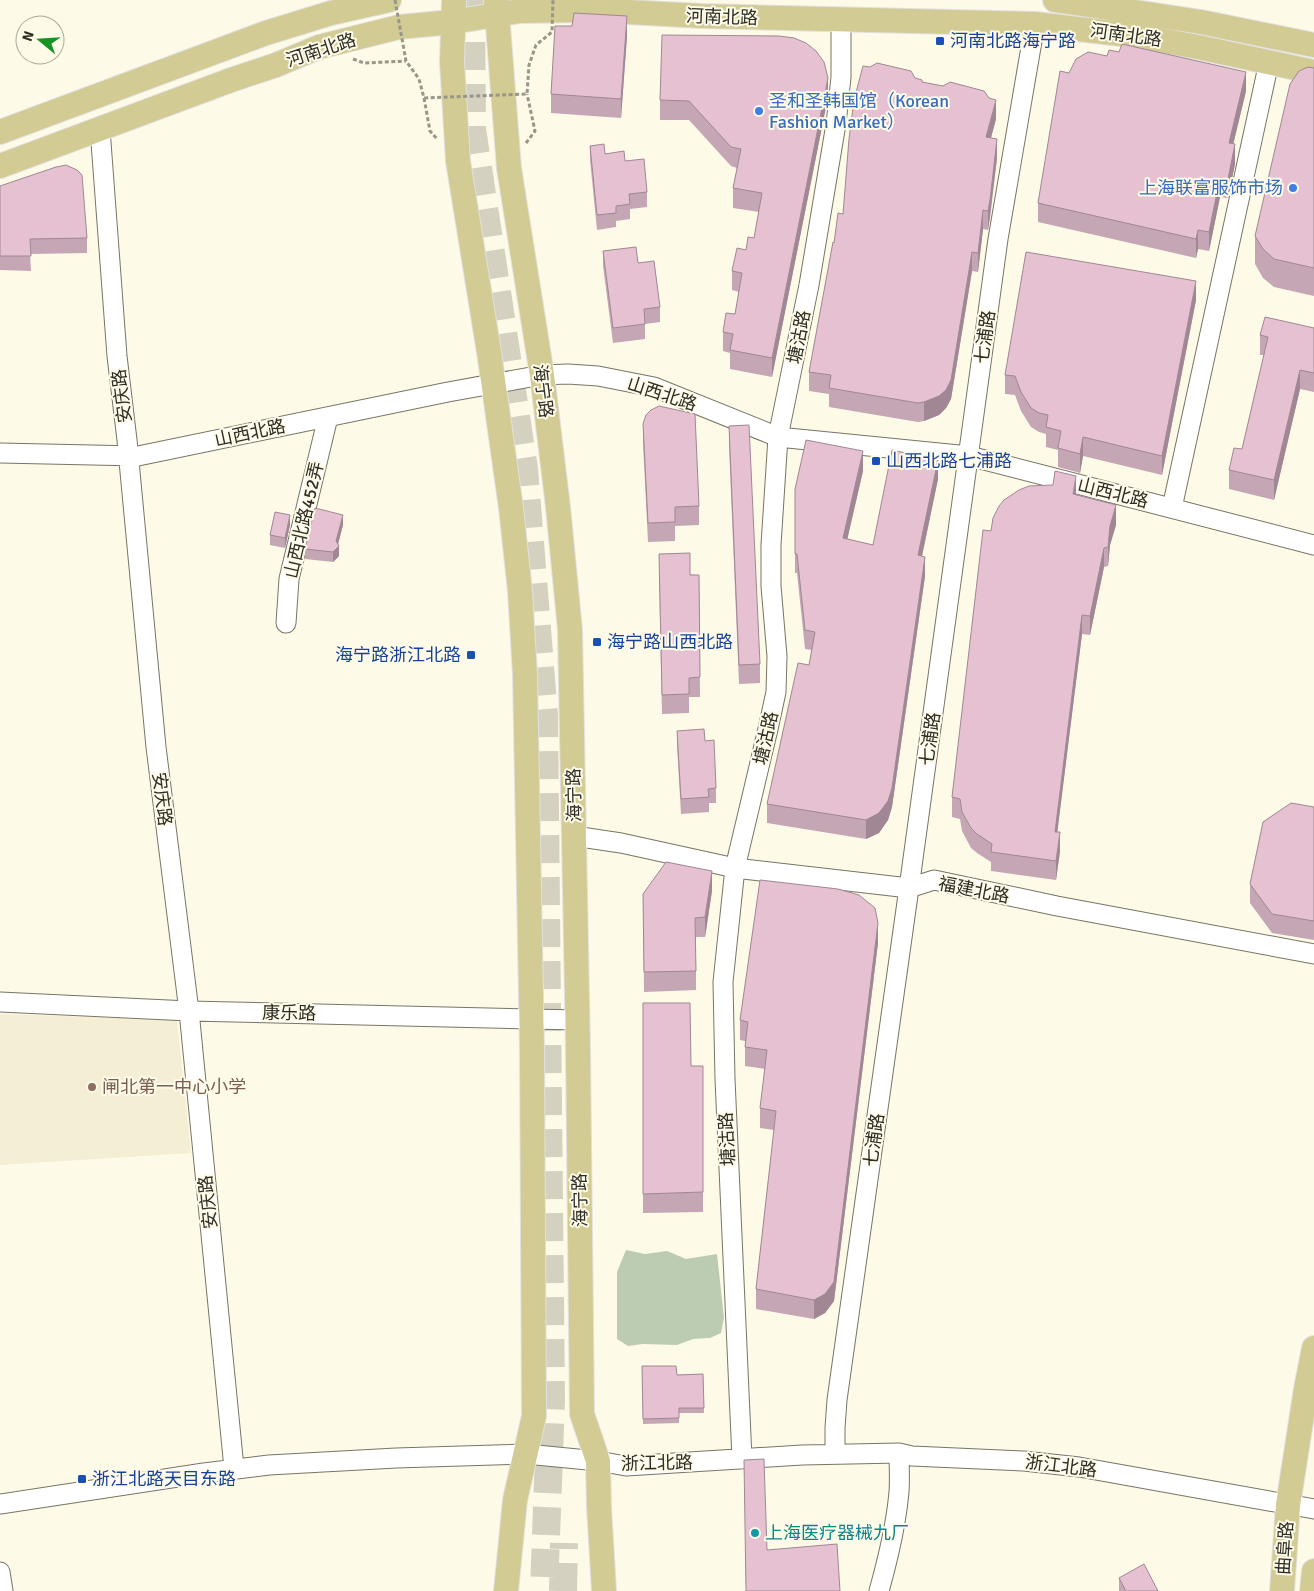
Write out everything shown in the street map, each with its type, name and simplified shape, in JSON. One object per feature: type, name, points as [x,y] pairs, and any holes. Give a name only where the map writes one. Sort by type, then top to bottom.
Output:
[{"type":"main road","name":"河南北路","points":[[0,132],[266,33],[331,13],[389,0]]},
{"type":"main road","name":"河南北路","points":[[1055,0],[1201,22],[1314,45]]},
{"type":"main road","name":"河南北路","points":[[0,166],[276,65],[319,47],[453,11],[496,7],[674,15],[1035,24],[1138,36],[1198,46],[1314,72]]},
{"type":"main road","name":"海宁路","points":[[496,7],[509,168],[542,375],[570,630],[582,1414],[598,1461],[604,1591]]},
{"type":"main road","points":[[453,11],[452,62],[458,161],[494,384],[511,508],[520,591],[526,709],[534,1416],[515,1500],[506,1591]]},
{"type":"main road","name":"曲阜路","points":[[1282,1591],[1288,1505],[1314,1348]]},
{"type":"main road","name":"曲阜路","points":[[1312,1591],[1314,1571]]},
{"type":"street","name":"塘沽路","points":[[742,1459],[722,1017],[723,982],[735,868],[773,710],[777,675],[770,545],[778,437],[809,285],[836,124],[841,77],[841,20]]},
{"type":"street","name":"七浦路","points":[[835,1454],[834,1428],[837,1400],[998,239],[1035,24]]},
{"type":"street","points":[[1172,508],[1269,62]]},
{"type":"street","name":"安庆路","points":[[100,129],[117,356],[156,747],[189,1011],[234,1468]]},
{"type":"street","name":"山西北路","points":[[0,453],[144,455],[448,392],[542,375],[598,376],[654,387],[778,437],[969,456],[1314,545]]},
{"type":"street","name":"山西北路452弄","points":[[286,623],[289,579],[328,417]]},
{"type":"street","name":"福建北路","points":[[574,836],[621,843],[735,868],[909,888],[934,880],[1057,906],[1314,954]]},
{"type":"street","name":"康乐路","points":[[0,1002],[189,1011],[577,1020]]},
{"type":"street","points":[[879,1591],[893,1534],[899,1492],[899,1453]]},
{"type":"street","name":"浙江北路","points":[[0,1504],[234,1468],[269,1465],[396,1458],[526,1454],[598,1461],[626,1466],[835,1454],[899,1453],[912,1456],[1024,1461],[1079,1467],[1314,1509]]},
{"type":"street","points":[[0,1572],[4,1591]]},
{"type":"path","points":[[395,0],[406,61],[419,79],[430,131]]},
{"type":"path","points":[[535,131],[527,94],[529,65],[536,44],[552,32],[554,0]]},
{"type":"path","points":[[364,64],[406,61]]},
{"type":"path","points":[[424,98],[527,94]]},
{"type":"shaded area","name":"闸北第一中心小学","points":[[0,1014],[177,1020],[191,1153],[0,1165]]},
{"type":"green space","points":[[626,1250],[645,1254],[667,1251],[686,1259],[717,1254],[724,1318],[721,1333],[710,1338],[693,1339],[677,1345],[643,1344],[628,1346],[617,1339],[617,1272]]},
{"type":"building","points":[[574,13],[627,16],[621,99],[551,94],[555,26],[572,26]]},
{"type":"building","points":[[662,35],[779,36],[794,38],[806,43],[816,51],[824,62],[828,78],[772,358],[730,350],[733,334],[723,332],[726,313],[735,314],[742,273],[732,271],[737,248],[746,250],[748,237],[754,238],[762,193],[733,188],[741,149],[731,147],[689,101],[660,100]]},
{"type":"building","points":[[1122,44],[1246,72],[1229,143],[1235,144],[1228,179],[1220,178],[1209,232],[1198,230],[1196,239],[1038,203],[1060,71],[1069,73],[1076,59],[1088,52],[1107,56],[1109,50],[1119,52]]},
{"type":"building","points":[[877,63],[911,71],[915,78],[922,80],[922,82],[943,86],[950,82],[984,91],[989,98],[996,100],[986,137],[997,139],[990,200],[988,211],[983,210],[978,253],[972,252],[951,380],[946,390],[939,396],[918,403],[829,388],[831,375],[809,372],[838,213],[843,214],[854,100],[863,66],[870,67]]},
{"type":"building","name":"上海联富服饰市场","points":[[1308,67],[1314,68],[1314,268],[1274,259],[1263,249],[1255,236],[1290,84],[1299,71]]},
{"type":"building","points":[[604,144],[605,154],[624,151],[625,161],[644,159],[647,192],[629,194],[630,204],[616,206],[616,213],[597,215],[590,146]]},
{"type":"building","points":[[66,165],[77,170],[82,175],[87,238],[30,239],[31,256],[0,256],[0,186]]},
{"type":"building","points":[[636,247],[638,263],[654,261],[660,307],[644,309],[645,324],[613,328],[603,251]]},
{"type":"building","points":[[1026,252],[1196,281],[1162,456],[1083,437],[1080,454],[1058,448],[1061,431],[1046,427],[1048,415],[1039,413],[1031,408],[1021,392],[1015,376],[1005,375]]},
{"type":"building","points":[[1265,317],[1314,328],[1314,373],[1300,370],[1274,480],[1229,470],[1234,448],[1242,449],[1268,337],[1260,335]]},
{"type":"building","points":[[659,406],[695,414],[699,506],[675,507],[675,522],[648,523],[643,424],[646,415]]},
{"type":"building","points":[[749,425],[760,664],[739,665],[729,426]]},
{"type":"building","points":[[806,440],[863,451],[843,538],[873,545],[892,450],[938,460],[918,555],[925,557],[892,788],[888,801],[879,813],[866,820],[767,804],[798,663],[809,665],[815,632],[805,630],[797,554],[795,554],[795,489]]},
{"type":"building","points":[[1055,471],[1076,476],[1073,494],[1116,505],[1110,526],[1108,547],[1104,548],[1090,616],[1082,615],[1055,832],[1060,832],[1056,861],[991,852],[992,844],[971,828],[962,812],[960,799],[952,797],[983,530],[991,531],[993,518],[1004,500],[1029,486],[1053,485]]},
{"type":"building","points":[[315,508],[343,515],[336,541],[339,546],[333,552],[305,549]]},
{"type":"building","points":[[275,512],[290,515],[285,538],[270,535]]},
{"type":"building","points":[[690,553],[690,575],[699,575],[700,677],[689,678],[689,694],[662,695],[659,554]]},
{"type":"building","points":[[704,729],[705,741],[714,740],[716,788],[708,789],[709,797],[681,799],[677,731]]},
{"type":"building","points":[[1291,803],[1314,807],[1314,921],[1272,914],[1250,884],[1263,822]]},
{"type":"building","points":[[666,862],[712,871],[705,917],[695,918],[696,971],[644,972],[643,894]]},
{"type":"building","points":[[760,880],[838,889],[859,895],[875,908],[878,923],[834,1282],[825,1294],[814,1300],[756,1289],[776,1111],[760,1108],[767,1050],[745,1047],[748,1022],[740,1020]]},
{"type":"building","points":[[643,1003],[690,1003],[691,1066],[703,1066],[703,1192],[643,1194]]},
{"type":"building","points":[[642,1366],[676,1366],[677,1375],[703,1374],[704,1408],[679,1408],[679,1418],[643,1419]]},
{"type":"building","points":[[764,1459],[767,1550],[837,1544],[840,1591],[746,1591],[744,1460]]},
{"type":"building","points":[[1144,1564],[1158,1591],[1126,1591],[1119,1578]]},
{"type":"tunnel","points":[[471,0],[472,129],[524,469],[544,715],[551,1399],[544,1591]]},
{"type":"tunnel","points":[[563,1591],[564,1543]]},
{"type":"place","name":"河南北路海宁路","points":[[940,41]]},
{"type":"place","name":"圣和圣韩国馆（Korean Fashion Market）","points":[[759,111]]},
{"type":"place","name":"上海联富服饰市场","points":[[1293,188]]},
{"type":"place","name":"山西北路七浦路","points":[[876,461]]},
{"type":"place","name":"海宁路山西北路","points":[[597,642]]},
{"type":"place","name":"海宁路浙江北路","points":[[471,655]]},
{"type":"place","name":"闸北第一中心小学","points":[[92,1087]]},
{"type":"place","name":"浙江北路天目东路","points":[[82,1479]]},
{"type":"place","name":"上海医疗器械九厂","points":[[755,1533]]}]
